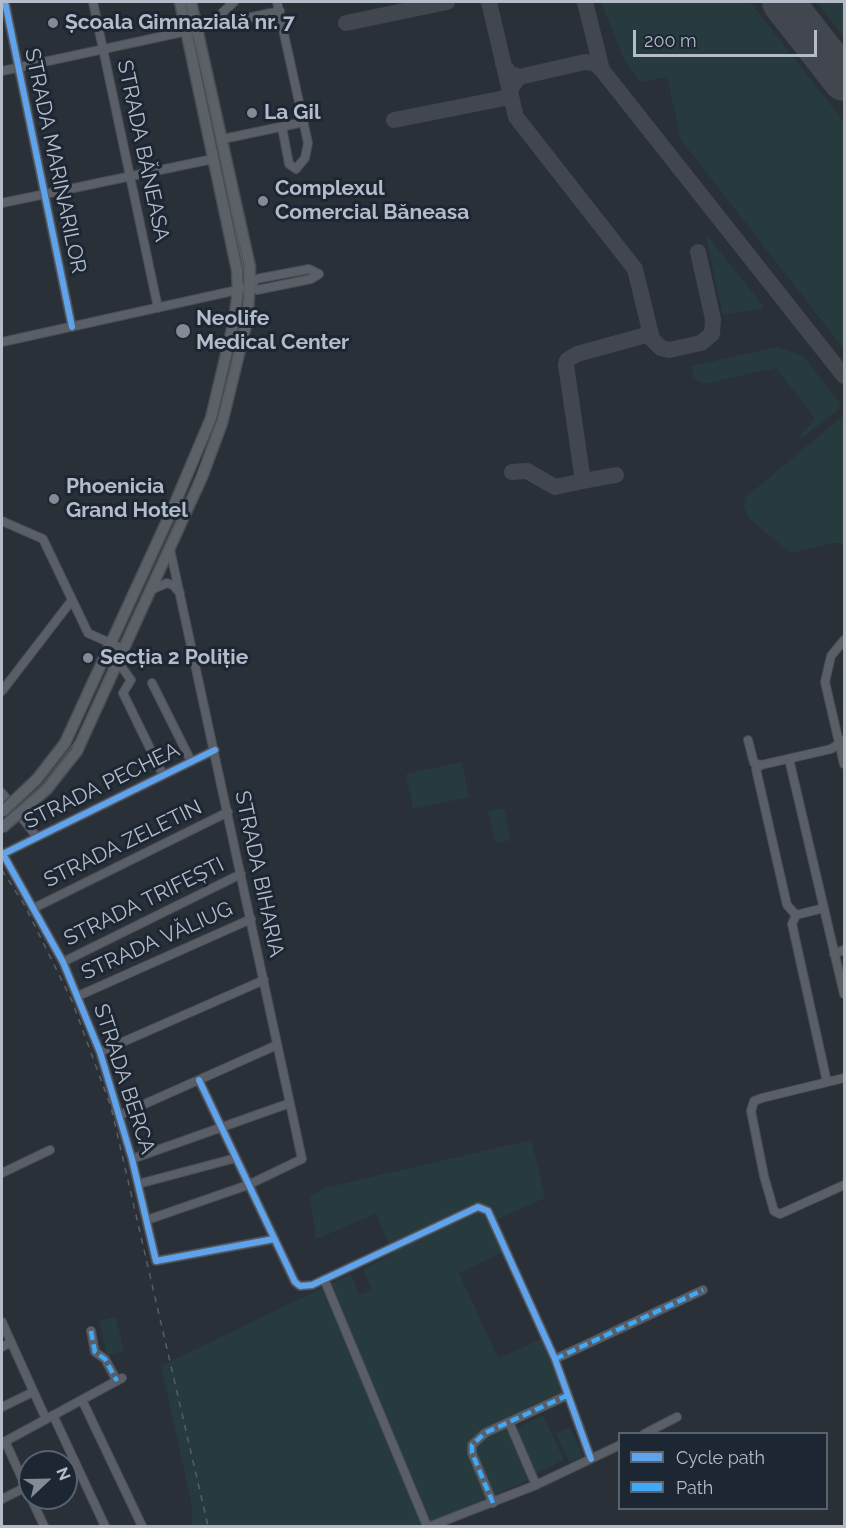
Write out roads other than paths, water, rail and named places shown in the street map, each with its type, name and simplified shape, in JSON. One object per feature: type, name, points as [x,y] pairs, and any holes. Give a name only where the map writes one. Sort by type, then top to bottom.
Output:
[{"type":"main road","points":[[2,812],[37,779],[65,743],[211,418],[231,340],[238,290],[237,270],[180,2]]},
{"type":"main road","points":[[2,828],[47,789],[77,751],[202,477],[222,423],[242,348],[251,287],[250,267],[191,2]]},
{"type":"street","name":"STRADA MARINARILOR","points":[[5,2],[72,327]]},
{"type":"street","name":"STRADA BĂNEASA","points":[[93,2],[158,308]]},
{"type":"street","points":[[209,26],[234,2]]},
{"type":"street","points":[[277,2],[304,122],[308,151],[303,164],[296,170],[289,164],[282,127]]},
{"type":"street","points":[[2,71],[280,11]]},
{"type":"street","points":[[223,139],[304,122]]},
{"type":"street","points":[[2,203],[213,159]]},
{"type":"street","points":[[2,342],[251,287],[257,290],[311,279],[319,274],[309,269],[256,279],[251,287]]},
{"type":"street","points":[[2,521],[43,539],[88,633],[123,650]]},
{"type":"street","name":"STRADA BIHARIA","points":[[170,549],[302,1159],[249,1185]]},
{"type":"street","points":[[151,590],[167,583],[176,588],[182,597]]},
{"type":"street","points":[[2,691],[72,600]]},
{"type":"street","points":[[844,640],[831,656],[825,681],[842,742],[844,764]]},
{"type":"street","points":[[118,662],[131,680],[123,693],[163,775]]},
{"type":"street","points":[[152,683],[190,761]]},
{"type":"street","points":[[748,740],[754,763],[760,765],[831,749],[842,742]]},
{"type":"street","name":"STRADA PECHEA","points":[[4,852],[215,750]]},
{"type":"street","points":[[789,759],[844,994]]},
{"type":"street","points":[[760,765],[756,769],[787,905],[796,915]]},
{"type":"street","points":[[2,793],[36,837]]},
{"type":"street","name":"STRADA ZELETIN","points":[[34,908],[228,812]]},
{"type":"street","name":"STRADA BERCA","points":[[4,852],[4,858],[63,962],[100,1052],[132,1159],[156,1261],[274,1239]]},
{"type":"street","name":"STRADA TRIFEȘTI","points":[[63,962],[241,874]]},
{"type":"street","points":[[796,915],[824,908]]},
{"type":"street","points":[[796,915],[792,924],[827,1082]]},
{"type":"street","name":"STRADA VĂLIUG","points":[[78,996],[251,919]]},
{"type":"street","points":[[834,954],[844,950]]},
{"type":"street","points":[[100,1052],[264,980]]},
{"type":"street","points":[[120,1115],[277,1045]]},
{"type":"street","points":[[844,1078],[754,1101],[752,1112],[774,1211],[780,1214],[844,1185]]},
{"type":"street","points":[[199,1080],[295,1282],[300,1286],[324,1279],[478,1207],[489,1211],[555,1359],[591,1459]]},
{"type":"street","points":[[132,1159],[290,1103]]},
{"type":"street","points":[[2,1173],[50,1150]]},
{"type":"street","points":[[138,1184],[236,1158]]},
{"type":"street","points":[[147,1220],[249,1185]]},
{"type":"street","points":[[324,1279],[429,1527],[536,1485],[618,1446]]},
{"type":"street","points":[[555,1359],[703,1290]]},
{"type":"street","points":[[2,1322],[33,1392],[49,1417],[105,1527]]},
{"type":"street","points":[[18,1472],[3,1442],[119,1379],[105,1359],[95,1353],[91,1331]]},
{"type":"street","points":[[2,1347],[11,1342]]},
{"type":"street","points":[[2,1407],[33,1392]]},
{"type":"street","points":[[493,1503],[472,1453],[472,1445],[485,1433],[568,1395]]},
{"type":"street","points":[[82,1400],[142,1527]]},
{"type":"street","points":[[648,1432],[677,1417]]},
{"type":"street","points":[[508,1422],[536,1485]]},
{"type":"street","points":[[2,1499],[18,1492]]},
{"type":"street","points":[[36,1510],[44,1527]]},
{"type":"tram line","points":[[185,2],[194,46]]},
{"type":"tram line","points":[[2,821],[43,784],[77,740],[192,489],[218,420],[235,357],[245,298],[245,275],[197,43],[201,28],[228,2]]},
{"type":"railway","points":[[2,870],[25,906],[72,1001],[111,1107],[208,1526]]},
{"type":"place","name":"Școala Gimnazială nr. 7","points":[[53,23]]},
{"type":"place","name":"La Gil","points":[[252,113]]},
{"type":"place","name":"Complexul Comercial Băneasa","points":[[263,201]]},
{"type":"place","name":"Neolife Medical Center","points":[[183,331]]},
{"type":"place","name":"Phoenicia Grand Hotel","points":[[54,499]]},
{"type":"place","name":"Secția 2 Poliție","points":[[88,658]]}]
